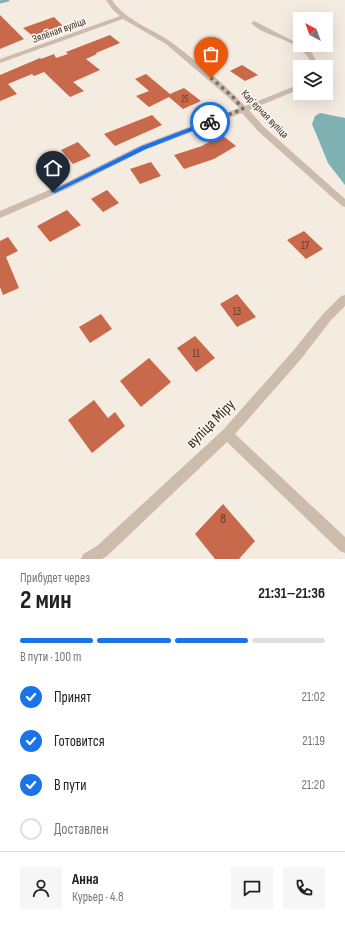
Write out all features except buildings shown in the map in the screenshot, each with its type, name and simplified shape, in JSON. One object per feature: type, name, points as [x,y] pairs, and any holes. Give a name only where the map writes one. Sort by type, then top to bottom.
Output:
[{"type":"street","name":"Карʼерная вуліца","points":[[109,0],[115,10],[168,44],[232,96],[261,128],[345,204]]},
{"type":"street","name":"Зялёная вуліца","points":[[0,62],[124,17]]},
{"type":"street","points":[[254,23],[264,30],[293,43],[310,54],[313,60]]},
{"type":"street","points":[[0,215],[66,186],[144,147],[293,89]]},
{"type":"street","name":"вуліца Міру","points":[[88,559],[102,551],[226,434],[297,355],[327,317],[345,299]]},
{"type":"street","points":[[226,434],[345,546]]},
{"type":"water","points":[[320,113],[345,118],[345,185],[328,163],[312,124],[315,116]]},
{"type":"waterway","points":[[0,2],[8,0]]},
{"type":"way so far","points":[[210,122],[243,109],[232,96],[211,78]]},
{"type":"route","points":[[53,192],[144,147],[210,122]]}]
